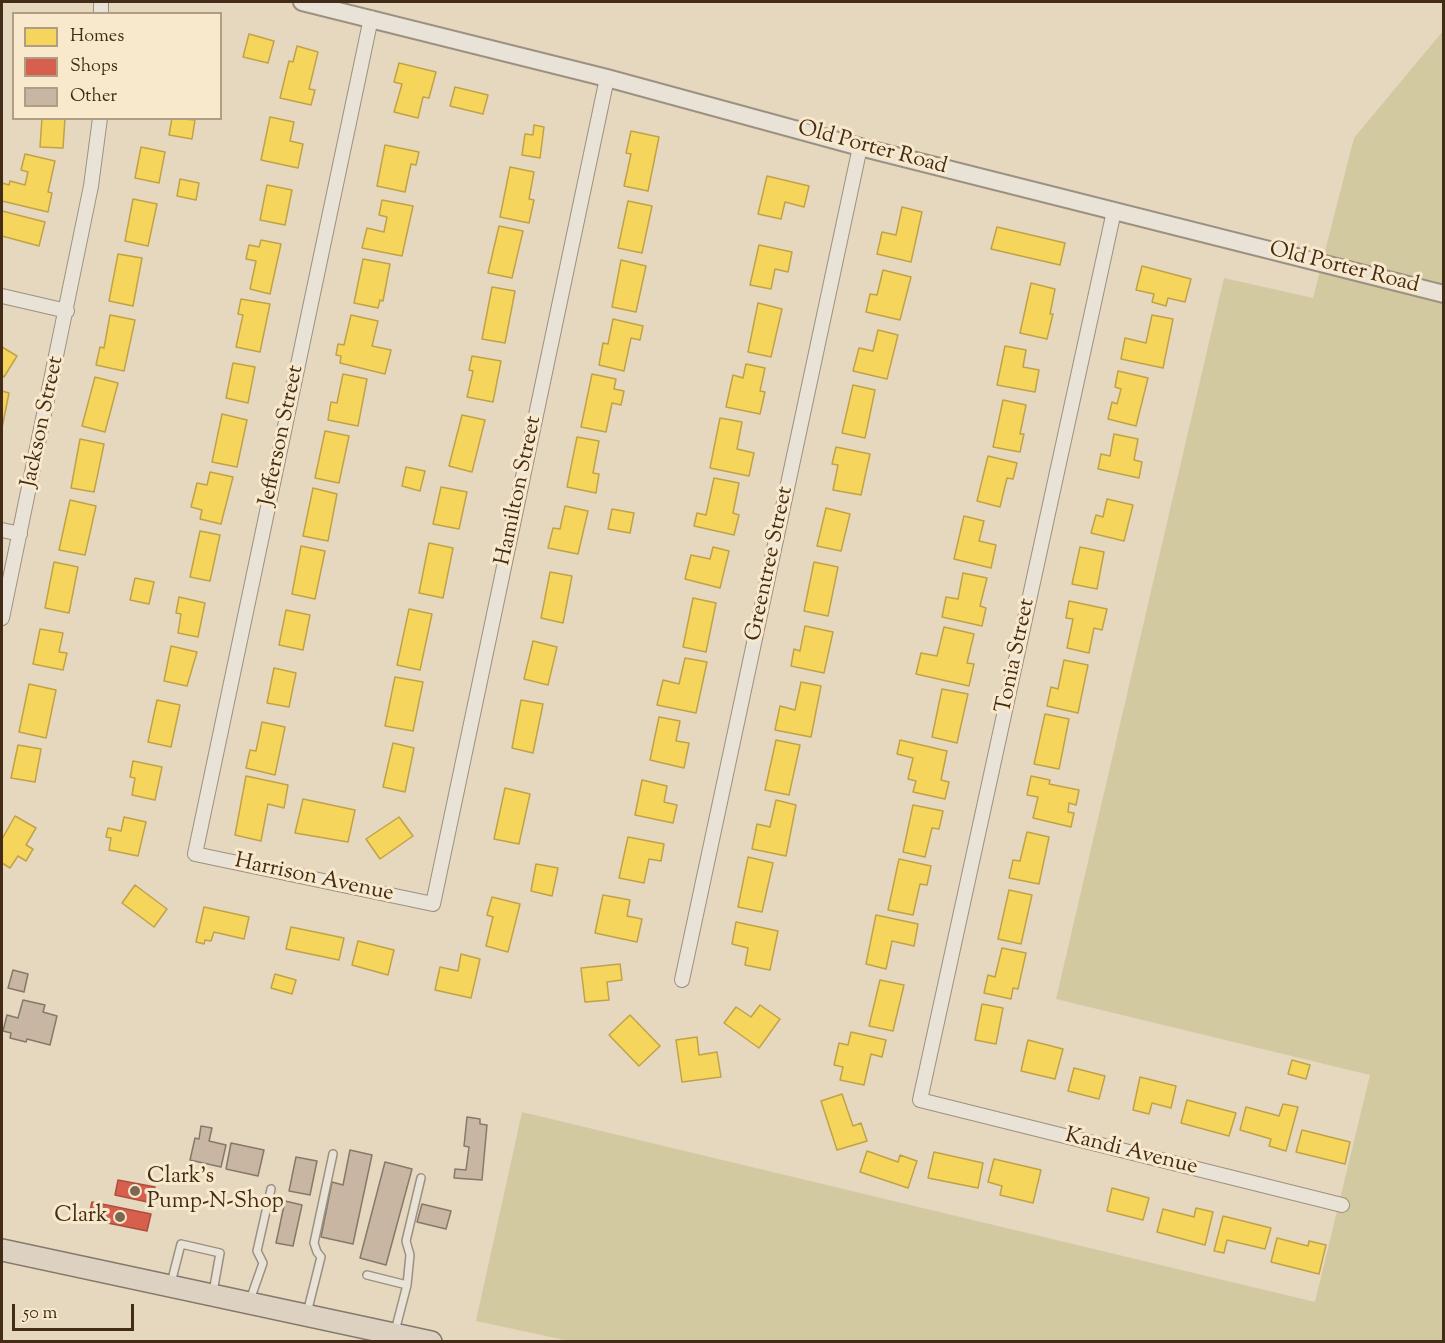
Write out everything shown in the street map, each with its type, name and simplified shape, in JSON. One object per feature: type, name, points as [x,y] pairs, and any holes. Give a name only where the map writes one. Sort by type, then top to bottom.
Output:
[{"type":"main road","points":[[2,1250],[431,1341]]},
{"type":"street","name":"Old Porter Road","points":[[302,2],[607,78],[860,147],[1443,294]]},
{"type":"street","name":"Jefferson Street","points":[[195,854],[371,18]]},
{"type":"street","name":"Hamilton Street","points":[[433,904],[607,78]]},
{"type":"street","name":"Jackson Street","points":[[2,618],[92,186],[100,120]]},
{"type":"street","name":"Greentree Street","points":[[682,980],[860,147]]},
{"type":"street","name":"Tonia Street","points":[[920,1100],[1114,211]]},
{"type":"street","points":[[2,296],[67,311]]},
{"type":"street","points":[[2,530],[20,534]]},
{"type":"street","name":"Harrison Avenue","points":[[195,854],[433,904]]},
{"type":"street","name":"Kandi Avenue","points":[[920,1100],[1342,1205]]},
{"type":"lane","points":[[307,1315],[321,1257],[316,1252],[314,1243],[333,1154]]},
{"type":"lane","points":[[394,1334],[407,1285],[410,1255],[406,1241],[421,1178]]},
{"type":"lane","points":[[249,1303],[263,1263],[257,1251],[271,1189]]},
{"type":"lane","points":[[170,1286],[181,1244],[220,1253],[212,1295]]},
{"type":"lane","points":[[367,1275],[407,1285]]},
{"type":"shaded area","points":[[1443,31],[1443,1341],[574,1342],[476,1321],[522,1112],[1315,1302],[1370,1075],[1056,999],[1224,278],[1313,298],[1354,138]]},
{"type":"building: Homes","points":[[249,34],[274,41],[268,63],[243,57]]},
{"type":"building: Homes","points":[[297,46],[318,52],[309,89],[315,90],[311,105],[280,98],[289,61],[293,62]]},
{"type":"building: Homes","points":[[399,63],[436,72],[429,98],[423,97],[418,118],[394,112],[402,84],[394,82]]},
{"type":"building: Homes","points":[[455,87],[488,95],[483,114],[450,106]]},
{"type":"building: Homes","points":[[270,117],[294,122],[290,141],[303,144],[298,168],[261,160]]},
{"type":"building: Homes","points":[[42,120],[65,120],[63,148],[40,147]]},
{"type":"building: Homes","points":[[172,120],[195,120],[192,139],[169,135]]},
{"type":"building: Homes","points":[[534,125],[544,127],[540,158],[522,155],[525,134],[533,135]]},
{"type":"building: Homes","points":[[631,131],[659,137],[648,191],[624,186],[631,154],[626,153]]},
{"type":"building: Homes","points":[[385,145],[419,152],[416,165],[411,164],[405,192],[377,186]]},
{"type":"building: Homes","points":[[141,147],[165,152],[159,183],[135,178]]},
{"type":"building: Homes","points":[[25,154],[55,161],[48,192],[52,193],[48,212],[2,201],[2,183],[9,185],[10,181],[25,185],[28,172],[21,170]]},
{"type":"building: Homes","points":[[510,167],[534,172],[529,199],[534,200],[529,223],[500,217]]},
{"type":"building: Homes","points":[[767,176],[809,186],[804,207],[785,202],[781,219],[758,214]]},
{"type":"building: Homes","points":[[180,179],[199,183],[196,200],[177,196]]},
{"type":"building: Homes","points":[[267,185],[292,190],[285,225],[260,220]]},
{"type":"building: Homes","points":[[133,199],[157,204],[148,246],[125,241]]},
{"type":"building: Homes","points":[[382,200],[413,206],[402,256],[362,248],[367,228],[384,232],[387,217],[379,215]]},
{"type":"building: Homes","points":[[628,201],[652,206],[642,253],[618,248]]},
{"type":"building: Homes","points":[[902,207],[922,212],[911,262],[877,254],[882,232],[896,235]]},
{"type":"building: Homes","points":[[2,211],[45,222],[39,246],[2,236]]},
{"type":"building: Homes","points":[[499,226],[523,231],[512,278],[488,273]]},
{"type":"building: Homes","points":[[997,227],[1065,243],[1060,265],[991,249]]},
{"type":"building: Homes","points":[[261,240],[281,244],[270,294],[250,289],[256,261],[246,259],[249,245],[259,247]]},
{"type":"building: Homes","points":[[759,245],[792,252],[788,272],[775,269],[771,289],[750,285]]},
{"type":"building: Homes","points":[[118,254],[142,258],[133,306],[109,301]]},
{"type":"building: Homes","points":[[363,259],[390,264],[383,301],[380,300],[378,308],[354,303]]},
{"type":"building: Homes","points":[[621,260],[646,266],[636,312],[612,307]]},
{"type":"building: Homes","points":[[1142,266],[1191,279],[1185,302],[1168,298],[1166,306],[1152,302],[1154,294],[1136,290]]},
{"type":"building: Homes","points":[[883,270],[911,277],[900,320],[866,312],[870,294],[877,295]]},
{"type":"building: Homes","points":[[1031,283],[1055,289],[1050,314],[1053,314],[1047,339],[1020,333]]},
{"type":"building: Homes","points":[[492,287],[515,291],[505,343],[482,339]]},
{"type":"building: Homes","points":[[241,299],[270,304],[260,352],[236,347],[243,315],[238,314]]},
{"type":"building: Homes","points":[[758,303],[782,309],[771,357],[748,352]]},
{"type":"building: Homes","points":[[110,315],[135,320],[124,371],[96,365],[100,347],[104,348]]},
{"type":"building: Homes","points":[[351,315],[378,321],[372,346],[391,350],[385,374],[340,363],[341,356],[336,355],[338,344],[344,345]]},
{"type":"building: Homes","points":[[1152,315],[1173,319],[1163,368],[1121,359],[1125,338],[1146,343]]},
{"type":"building: Homes","points":[[613,319],[643,326],[640,340],[631,338],[624,371],[599,365],[603,343],[608,344]]},
{"type":"building: Homes","points":[[878,330],[898,335],[887,379],[853,371],[859,348],[873,351]]},
{"type":"building: Homes","points":[[1005,346],[1026,350],[1023,367],[1039,370],[1035,392],[997,385]]},
{"type":"building: Homes","points":[[2,347],[17,356],[4,377],[2,375]]},
{"type":"building: Homes","points":[[472,356],[501,361],[493,402],[467,397],[473,371],[469,370]]},
{"type":"building: Homes","points":[[233,363],[255,367],[248,403],[226,398]]},
{"type":"building: Homes","points":[[746,364],[765,368],[760,391],[765,392],[760,414],[726,407],[733,375],[743,378]]},
{"type":"building: Homes","points":[[1118,371],[1148,378],[1136,426],[1108,419],[1112,402],[1117,404],[1121,389],[1115,387]]},
{"type":"building: Homes","points":[[343,374],[367,379],[358,426],[328,420],[331,402],[337,403]]},
{"type":"building: Homes","points":[[592,374],[616,379],[614,389],[624,391],[621,405],[612,403],[606,432],[581,427]]},
{"type":"building: Homes","points":[[95,377],[118,383],[105,432],[82,426]]},
{"type":"building: Homes","points":[[853,385],[875,390],[865,438],[842,433]]},
{"type":"building: Homes","points":[[2,391],[9,393],[2,428]]},
{"type":"building: Homes","points":[[1003,400],[1026,405],[1020,434],[1024,434],[1020,452],[993,447]]},
{"type":"building: Homes","points":[[222,414],[247,420],[237,467],[212,462]]},
{"type":"building: Homes","points":[[462,415],[485,420],[472,472],[449,466]]},
{"type":"building: Homes","points":[[720,418],[742,422],[737,449],[754,453],[749,476],[710,468]]},
{"type":"building: Homes","points":[[325,431],[349,436],[339,483],[315,478]]},
{"type":"building: Homes","points":[[1114,434],[1138,439],[1134,460],[1142,462],[1139,478],[1098,469],[1101,454],[1110,456]]},
{"type":"building: Homes","points":[[577,437],[599,441],[593,473],[599,474],[596,493],[567,487]]},
{"type":"building: Homes","points":[[80,439],[104,444],[94,492],[71,488]]},
{"type":"building: Homes","points":[[836,447],[870,454],[861,495],[833,490],[838,465],[832,464]]},
{"type":"building: Homes","points":[[988,456],[1017,463],[1013,479],[1007,478],[1000,507],[977,501]]},
{"type":"building: Homes","points":[[406,467],[425,471],[420,491],[402,486]]},
{"type":"building: Homes","points":[[210,472],[233,477],[221,524],[200,519],[202,510],[191,507],[197,483],[207,485]]},
{"type":"building: Homes","points":[[714,478],[739,483],[733,513],[739,515],[734,535],[694,526],[697,513],[706,515]]},
{"type":"building: Homes","points":[[441,487],[467,492],[459,529],[433,524]]},
{"type":"building: Homes","points":[[313,488],[337,494],[328,541],[303,536]]},
{"type":"building: Homes","points":[[1107,499],[1133,505],[1124,541],[1091,533],[1096,515],[1103,517]]},
{"type":"building: Homes","points":[[70,500],[96,506],[85,555],[59,550]]},
{"type":"building: Homes","points":[[565,506],[588,511],[578,554],[548,548],[553,528],[560,529]]},
{"type":"building: Homes","points":[[826,508],[850,514],[841,551],[817,546]]},
{"type":"building: Homes","points":[[612,509],[634,513],[630,533],[608,529]]},
{"type":"building: Homes","points":[[964,516],[984,521],[979,541],[996,545],[991,568],[954,559]]},
{"type":"building: Homes","points":[[200,531],[220,535],[210,581],[190,577]]},
{"type":"building: Homes","points":[[429,543],[453,548],[443,598],[419,593]]},
{"type":"building: Homes","points":[[301,546],[325,551],[315,599],[292,594]]},
{"type":"building: Homes","points":[[713,547],[729,551],[720,588],[685,579],[691,555],[710,559]]},
{"type":"building: Homes","points":[[1080,547],[1104,552],[1097,589],[1072,584]]},
{"type":"building: Homes","points":[[54,562],[78,567],[69,613],[45,608]]},
{"type":"building: Homes","points":[[814,562],[838,567],[828,616],[804,611]]},
{"type":"building: Homes","points":[[550,572],[572,576],[563,623],[541,618]]},
{"type":"building: Homes","points":[[963,573],[987,578],[980,606],[986,608],[982,626],[942,617],[946,597],[958,599]]},
{"type":"building: Homes","points":[[135,578],[154,582],[149,604],[130,600]]},
{"type":"building: Homes","points":[[179,597],[205,603],[198,637],[178,633],[181,614],[176,613]]},
{"type":"building: Homes","points":[[693,598],[716,603],[706,652],[683,647]]},
{"type":"building: Homes","points":[[1069,601],[1107,609],[1102,630],[1094,628],[1089,653],[1067,648],[1073,619],[1066,618]]},
{"type":"building: Homes","points":[[409,609],[432,614],[420,670],[397,665]]},
{"type":"building: Homes","points":[[286,610],[310,615],[303,650],[279,645]]},
{"type":"building: Homes","points":[[805,626],[833,632],[824,673],[791,666],[794,649],[800,651]]},
{"type":"building: Homes","points":[[944,627],[974,634],[967,663],[974,664],[969,686],[916,674],[921,653],[937,656]]},
{"type":"building: Homes","points":[[40,629],[63,633],[59,652],[67,653],[63,670],[33,664]]},
{"type":"building: Homes","points":[[533,641],[557,647],[548,685],[524,679]]},
{"type":"building: Homes","points":[[171,646],[197,652],[187,686],[164,681]]},
{"type":"building: Homes","points":[[685,658],[707,662],[696,713],[657,705],[663,680],[679,684]]},
{"type":"building: Homes","points":[[1064,660],[1088,665],[1078,713],[1047,706],[1051,687],[1058,689]]},
{"type":"building: Homes","points":[[274,668],[296,673],[289,707],[267,703]]},
{"type":"building: Homes","points":[[395,677],[423,682],[413,731],[385,726]]},
{"type":"building: Homes","points":[[801,682],[821,686],[811,737],[775,730],[780,706],[795,710]]},
{"type":"building: Homes","points":[[29,684],[56,690],[46,738],[19,732]]},
{"type":"building: Homes","points":[[942,689],[968,694],[957,743],[932,737]]},
{"type":"building: Homes","points":[[157,700],[180,705],[171,747],[148,742]]},
{"type":"building: Homes","points":[[521,700],[543,704],[533,753],[512,748]]},
{"type":"building: Homes","points":[[1045,714],[1069,719],[1059,769],[1034,764]]},
{"type":"building: Homes","points":[[659,717],[680,721],[676,741],[689,743],[684,768],[650,760]]},
{"type":"building: Homes","points":[[262,722],[285,727],[275,775],[246,768],[250,750],[256,751]]},
{"type":"building: Homes","points":[[776,740],[800,745],[789,795],[765,790]]},
{"type":"building: Homes","points":[[900,740],[947,751],[941,780],[949,782],[945,799],[913,792],[916,781],[908,779],[913,758],[897,754]]},
{"type":"building: Homes","points":[[393,743],[414,748],[405,792],[383,787]]},
{"type":"building: Homes","points":[[18,745],[41,749],[35,782],[11,778]]},
{"type":"building: Homes","points":[[133,761],[162,767],[155,800],[132,795],[135,778],[130,777]]},
{"type":"building: Homes","points":[[246,776],[288,785],[284,808],[268,804],[261,841],[235,835]]},
{"type":"building: Homes","points":[[1031,776],[1050,780],[1049,784],[1079,790],[1076,805],[1069,803],[1068,812],[1074,813],[1071,827],[1033,818],[1038,797],[1027,795]]},
{"type":"building: Homes","points":[[642,780],[667,786],[664,802],[677,805],[673,823],[635,815]]},
{"type":"building: Homes","points":[[505,788],[530,794],[519,844],[494,839]]},
{"type":"building: Homes","points":[[303,799],[355,810],[348,842],[295,833]]},
{"type":"building: Homes","points":[[776,800],[796,805],[786,856],[752,849],[757,824],[770,827]]},
{"type":"building: Homes","points":[[913,805],[943,811],[939,829],[932,828],[925,857],[903,852]]},
{"type":"building: Homes","points":[[15,816],[36,828],[26,845],[33,849],[26,861],[18,856],[10,868],[2,863],[2,839]]},
{"type":"building: Homes","points":[[124,817],[146,822],[138,856],[109,850],[111,838],[106,837],[108,828],[121,831]]},
{"type":"building: Homes","points":[[399,817],[413,836],[380,859],[366,839]]},
{"type":"building: Homes","points":[[1027,832],[1049,837],[1039,884],[1009,878],[1013,860],[1020,861]]},
{"type":"building: Homes","points":[[628,837],[664,844],[661,861],[649,859],[644,883],[619,878]]},
{"type":"building: Homes","points":[[748,857],[773,863],[762,912],[738,907]]},
{"type":"building: Homes","points":[[899,859],[931,866],[927,885],[920,884],[913,915],[888,910]]},
{"type":"building: Homes","points":[[536,864],[558,868],[552,896],[531,891]]},
{"type":"building: Homes","points":[[135,885],[167,909],[154,927],[122,903]]},
{"type":"building: Homes","points":[[1009,890],[1032,895],[1021,944],[998,939]]},
{"type":"building: Homes","points":[[603,895],[630,900],[627,916],[642,919],[637,942],[595,933]]},
{"type":"building: Homes","points":[[492,897],[520,904],[508,952],[486,946],[493,917],[487,915]]},
{"type":"building: Homes","points":[[204,907],[249,917],[244,939],[214,932],[211,941],[205,940],[204,944],[196,942]]},
{"type":"building: Homes","points":[[876,915],[918,924],[914,946],[892,941],[886,969],[866,964]]},
{"type":"building: Homes","points":[[736,922],[778,931],[770,970],[745,965],[748,948],[732,944]]},
{"type":"building: Homes","points":[[291,927],[344,938],[339,960],[286,949]]},
{"type":"building: Homes","points":[[358,941],[394,950],[388,975],[352,965]]},
{"type":"building: Homes","points":[[1002,948],[1026,953],[1018,989],[1013,988],[1011,999],[984,993],[988,975],[995,977]]},
{"type":"building: Homes","points":[[461,954],[480,959],[471,998],[435,990],[440,967],[458,971]]},
{"type":"building: Homes","points":[[620,964],[622,980],[607,982],[609,1000],[585,1002],[581,968]]},
{"type":"building: Homes","points":[[275,974],[296,980],[292,994],[271,988]]},
{"type":"building: Homes","points":[[880,980],[904,985],[893,1031],[869,1026]]},
{"type":"building: Homes","points":[[982,1004],[1003,1008],[996,1044],[975,1040]]},
{"type":"building: Homes","points":[[760,1005],[780,1019],[759,1048],[724,1023],[736,1007],[751,1017]]},
{"type":"building: Homes","points":[[630,1015],[660,1046],[639,1066],[609,1035]]},
{"type":"building: Homes","points":[[851,1032],[886,1040],[882,1057],[871,1054],[864,1085],[840,1080],[843,1067],[834,1065],[839,1043],[848,1045]]},
{"type":"building: Homes","points":[[697,1037],[699,1055],[717,1052],[721,1077],[682,1082],[676,1040]]},
{"type":"building: Homes","points":[[1028,1040],[1063,1049],[1055,1079],[1021,1071]]},
{"type":"building: Homes","points":[[1292,1060],[1310,1065],[1306,1079],[1288,1074]]},
{"type":"building: Homes","points":[[1074,1068],[1105,1076],[1099,1099],[1068,1091]]},
{"type":"building: Homes","points":[[1140,1077],[1176,1086],[1171,1108],[1152,1103],[1149,1114],[1133,1110]]},
{"type":"building: Homes","points":[[842,1094],[853,1126],[861,1123],[867,1141],[837,1150],[821,1101]]},
{"type":"building: Homes","points":[[1187,1100],[1236,1113],[1229,1136],[1181,1123]]},
{"type":"building: Homes","points":[[1283,1104],[1298,1107],[1286,1151],[1269,1146],[1271,1139],[1240,1130],[1246,1107],[1279,1116]]},
{"type":"building: Homes","points":[[1302,1130],[1350,1142],[1345,1164],[1296,1152]]},
{"type":"building: Homes","points":[[867,1151],[898,1162],[900,1155],[917,1161],[908,1188],[860,1172]]},
{"type":"building: Homes","points":[[934,1152],[983,1163],[978,1188],[928,1178]]},
{"type":"building: Homes","points":[[994,1159],[1041,1170],[1033,1203],[1000,1195],[1002,1186],[988,1182]]},
{"type":"building: Homes","points":[[1112,1188],[1149,1198],[1143,1220],[1107,1211]]},
{"type":"building: Homes","points":[[1196,1208],[1213,1212],[1205,1245],[1157,1232],[1163,1209],[1194,1217]]},
{"type":"building: Homes","points":[[1223,1216],[1271,1228],[1265,1249],[1227,1240],[1224,1253],[1214,1251]]},
{"type":"building: Homes","points":[[1277,1238],[1308,1246],[1309,1241],[1326,1245],[1319,1274],[1271,1262]]},
{"type":"building: Shops","name":"Clark's Pump-N-Shop","points":[[118,1180],[155,1187],[152,1203],[115,1195]]},
{"type":"building: Shops","name":"Clark","points":[[92,1202],[151,1214],[147,1231],[88,1219]]},
{"type":"building: Other","points":[[13,970],[28,974],[24,992],[8,988]]},
{"type":"building: Other","points":[[23,1000],[45,1005],[43,1012],[57,1016],[50,1045],[27,1039],[26,1042],[10,1038],[11,1033],[3,1031],[7,1015],[18,1018]]},
{"type":"building: Other","points":[[467,1117],[480,1119],[480,1124],[487,1125],[482,1180],[454,1178],[455,1169],[466,1170],[469,1147],[464,1146]]},
{"type":"building: Other","points":[[201,1126],[212,1128],[209,1141],[226,1145],[221,1167],[190,1160],[195,1138],[199,1139]]},
{"type":"building: Other","points":[[231,1143],[264,1150],[258,1176],[226,1169]]},
{"type":"building: Other","points":[[350,1150],[372,1155],[353,1244],[321,1237],[332,1182],[343,1185]]},
{"type":"building: Other","points":[[296,1157],[317,1161],[310,1195],[289,1191]]},
{"type":"building: Other","points":[[385,1162],[412,1169],[386,1265],[360,1258]]},
{"type":"building: Other","points":[[285,1201],[302,1205],[293,1246],[276,1243]]},
{"type":"building: Other","points":[[422,1204],[451,1211],[446,1229],[417,1222]]},
{"type":"place","name":"Clark's Pump-N-Shop","points":[[135,1191]]},
{"type":"place","name":"Clark","points":[[120,1217]]}]
